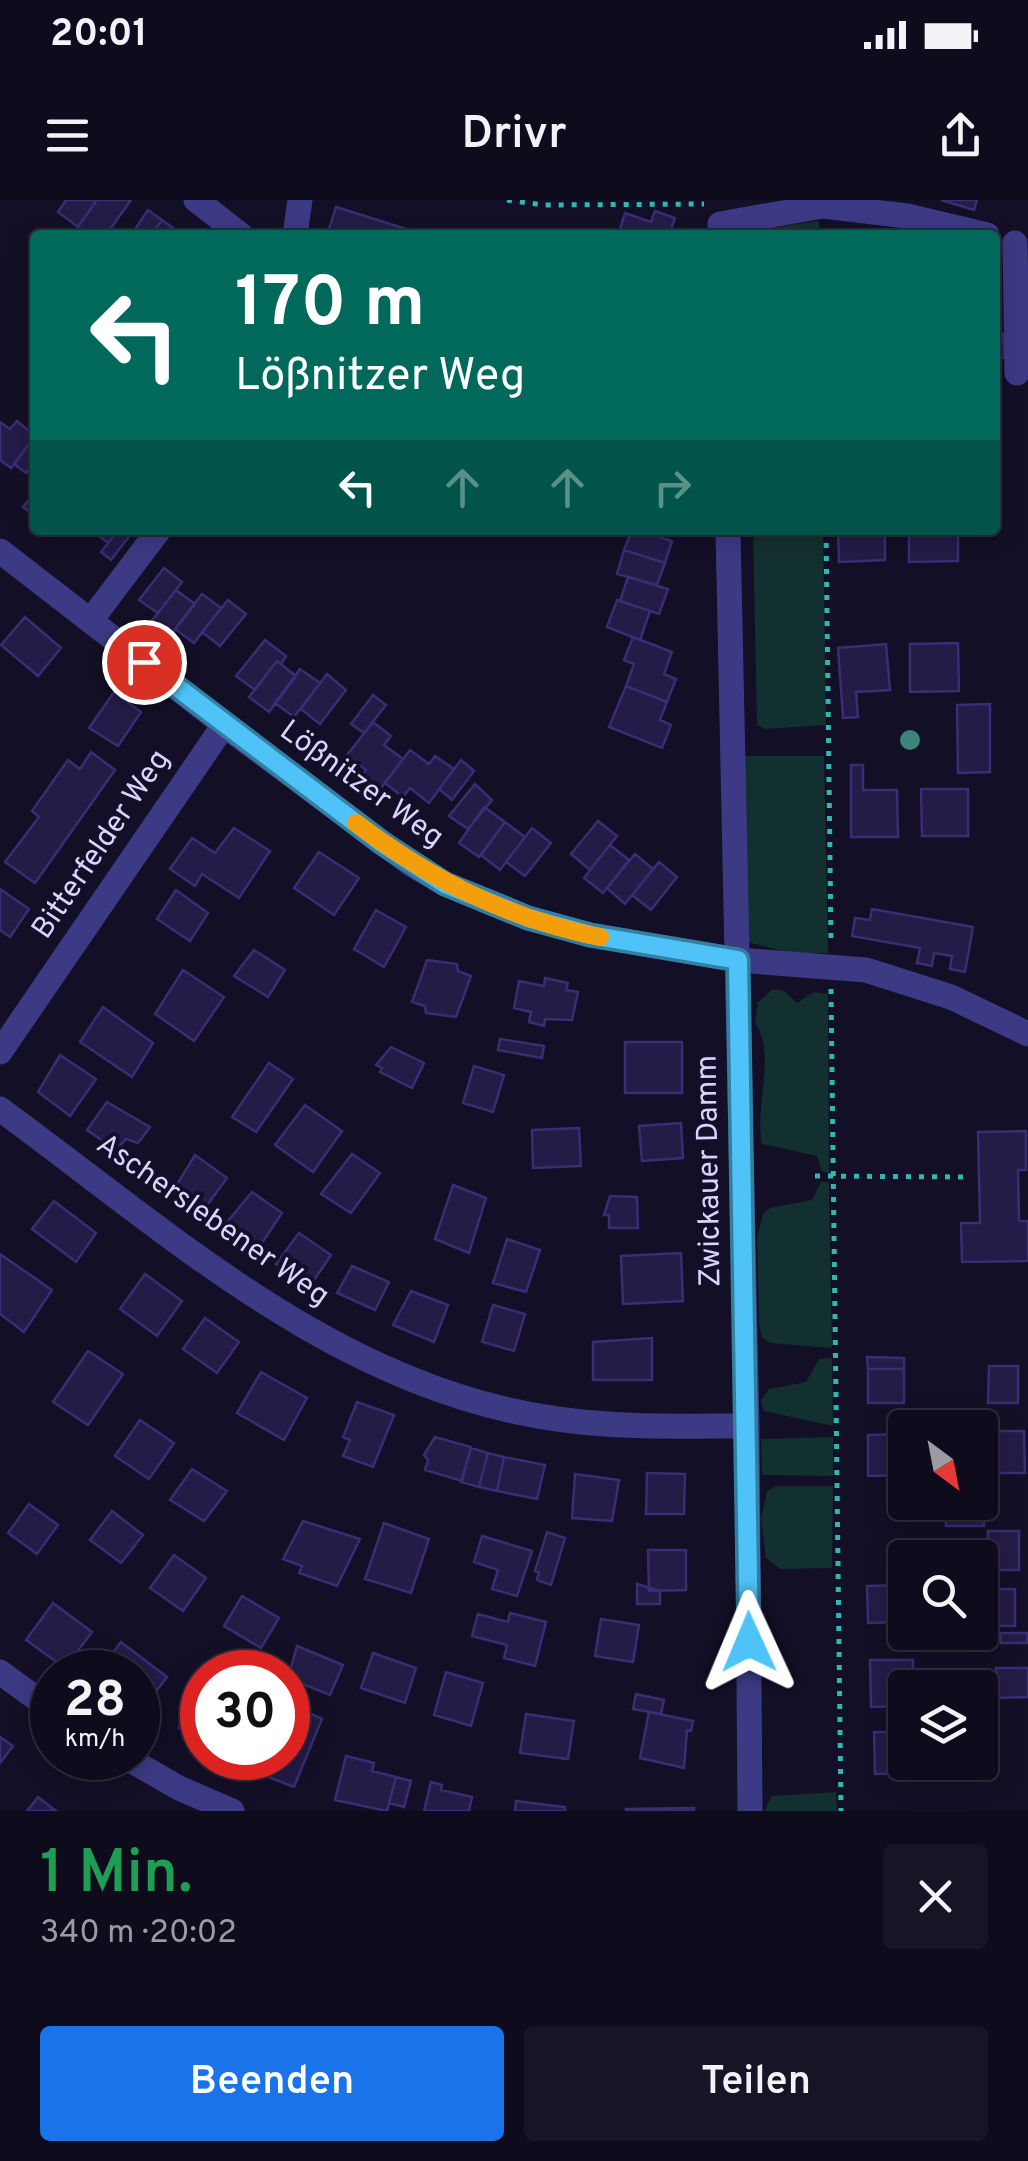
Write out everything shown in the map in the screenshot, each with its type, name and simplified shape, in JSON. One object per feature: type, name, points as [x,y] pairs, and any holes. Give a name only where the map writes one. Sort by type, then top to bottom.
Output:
[{"type":"street","points":[[196,200],[235,230]]},
{"type":"street","points":[[296,230],[300,200]]},
{"type":"street","points":[[717,216],[823,206],[907,216],[966,230]]},
{"type":"street","points":[[1012,243],[1017,373]]},
{"type":"street","points":[[91,620],[155,535]]},
{"type":"street","name":"Zwickauer Damm","points":[[728,535],[733,910],[738,960],[747,1426],[750,1811]]},
{"type":"street","name":"Lößnitzer Weg","points":[[0,551],[224,725],[411,864],[445,884],[528,918],[590,935],[738,960],[831,965],[916,984],[1028,1034]]},
{"type":"street","name":"Bitterfelder Weg","points":[[0,1052],[224,725]]},
{"type":"street","name":"Ascherslebener Weg","points":[[0,1109],[278,1313],[364,1360],[453,1395],[557,1419],[747,1426]]},
{"type":"street","points":[[0,1672],[30,1694]]},
{"type":"street","points":[[160,1777],[232,1811]]},
{"type":"path","points":[[507,200],[717,216]]},
{"type":"path","points":[[826,535],[840,1811]]},
{"type":"path","points":[[815,1176],[966,1177]]},
{"type":"green space","points":[[819,221],[820,230],[763,230]]},
{"type":"green space","points":[[753,535],[823,535],[826,725],[765,729],[757,725]]},
{"type":"green space","points":[[743,756],[824,756],[828,953],[790,953],[748,942]]},
{"type":"green space","points":[[773,989],[784,991],[797,1003],[814,992],[828,994],[829,1173],[822,1171],[817,1156],[762,1144],[765,1065],[755,1022],[758,1002]]},
{"type":"green space","points":[[821,1182],[829,1182],[832,1348],[770,1343],[762,1337],[759,1324],[757,1238],[763,1214],[770,1208],[812,1200]]},
{"type":"green space","points":[[832,1358],[833,1426],[764,1411],[761,1401],[769,1389],[806,1382],[819,1359]]},
{"type":"green space","points":[[833,1437],[833,1476],[762,1475],[761,1439]]},
{"type":"green space","points":[[776,1486],[833,1486],[832,1568],[780,1569],[766,1558],[761,1519],[767,1491]]},
{"type":"green space","points":[[836,1792],[837,1811],[764,1811],[772,1796]]},
{"type":"building","points":[[66,200],[97,200],[78,227],[58,212]]},
{"type":"building","points":[[97,200],[131,200],[110,230],[76,230]]},
{"type":"building","points":[[941,200],[977,200],[974,210]]},
{"type":"building","points":[[336,207],[410,230],[329,230]]},
{"type":"building","points":[[148,210],[162,220],[155,230],[134,230]]},
{"type":"building","points":[[655,211],[675,218],[671,230],[620,230],[625,213],[651,222]]},
{"type":"building","points":[[162,220],[176,230],[155,230]]},
{"type":"building","points":[[1003,334],[1005,357],[1000,358]]},
{"type":"building","points":[[17,421],[30,432],[30,443],[11,468],[0,460],[0,422],[10,429]]},
{"type":"building","points":[[30,443],[30,468],[26,473],[14,464]]},
{"type":"building","points":[[98,535],[114,535],[108,543]]},
{"type":"building","points":[[114,535],[130,535],[111,560],[101,552]]},
{"type":"building","points":[[630,535],[663,535],[662,538],[672,541],[665,563],[624,550]]},
{"type":"building","points":[[838,535],[885,535],[885,560],[839,562]]},
{"type":"building","points":[[909,535],[958,535],[958,561],[909,562]]},
{"type":"building","points":[[624,550],[665,563],[657,585],[617,574]]},
{"type":"building","points":[[164,568],[182,582],[158,613],[139,600]]},
{"type":"building","points":[[628,577],[668,589],[659,614],[620,601]]},
{"type":"building","points":[[176,590],[195,604],[169,637],[150,623]]},
{"type":"building","points":[[202,594],[221,608],[194,643],[175,629]]},
{"type":"building","points":[[228,600],[246,614],[220,646],[202,632]]},
{"type":"building","points":[[617,600],[650,611],[640,640],[607,627]]},
{"type":"building","points":[[25,617],[61,648],[38,676],[1,645]]},
{"type":"building","points":[[633,637],[672,652],[664,674],[676,679],[667,702],[626,686],[634,664],[624,660]]},
{"type":"building","points":[[265,640],[286,656],[281,664],[277,661],[255,690],[236,676]]},
{"type":"building","points":[[958,643],[959,691],[910,692],[910,644]]},
{"type":"building","points":[[886,644],[890,690],[856,692],[858,717],[843,718],[838,648]]},
{"type":"building","points":[[277,661],[296,676],[269,712],[249,697]]},
{"type":"building","points":[[300,669],[320,683],[294,717],[275,703]]},
{"type":"building","points":[[327,674],[346,690],[320,724],[301,709]]},
{"type":"building","points":[[626,686],[667,702],[660,720],[671,725],[662,748],[609,727]]},
{"type":"building","points":[[114,692],[141,712],[118,746],[89,728]]},
{"type":"building","points":[[373,695],[386,705],[364,733],[351,724]]},
{"type":"building","points":[[990,704],[990,772],[958,773],[957,705]]},
{"type":"building","points":[[373,722],[391,736],[384,745],[403,759],[378,792],[360,778],[366,770],[347,755]]},
{"type":"building","points":[[410,750],[429,764],[435,756],[454,769],[429,803],[410,788],[403,797],[385,783]]},
{"type":"building","points":[[91,752],[115,770],[35,883],[5,862],[39,817],[32,811],[68,760],[80,769]]},
{"type":"building","points":[[461,760],[474,771],[452,800],[439,789]]},
{"type":"building","points":[[851,765],[863,765],[863,790],[897,790],[898,837],[851,837]]},
{"type":"building","points":[[475,784],[492,800],[468,829],[449,816]]},
{"type":"building","points":[[921,789],[968,789],[968,836],[922,836]]},
{"type":"building","points":[[484,807],[505,822],[479,857],[459,843]]},
{"type":"building","points":[[598,821],[617,836],[590,870],[571,854]]},
{"type":"building","points":[[505,822],[525,837],[500,870],[481,855]]},
{"type":"building","points":[[234,828],[270,851],[239,898],[202,874],[195,886],[170,869],[192,838],[215,853]]},
{"type":"building","points":[[532,828],[551,843],[525,876],[506,862]]},
{"type":"building","points":[[610,845],[629,860],[603,893],[584,878]]},
{"type":"building","points":[[319,852],[359,878],[334,915],[294,888]]},
{"type":"building","points":[[635,854],[653,869],[625,904],[607,888]]},
{"type":"building","points":[[659,862],[677,877],[651,910],[632,895]]},
{"type":"building","points":[[0,889],[29,909],[10,937],[0,930]]},
{"type":"building","points":[[176,890],[208,913],[190,941],[157,919]]},
{"type":"building","points":[[872,909],[973,927],[965,972],[950,969],[952,956],[934,953],[932,966],[917,963],[920,948],[852,936],[855,918],[870,920]]},
{"type":"building","points":[[376,910],[406,927],[384,967],[354,949]]},
{"type":"building","points":[[254,950],[285,970],[268,997],[234,976]]},
{"type":"building","points":[[427,960],[457,964],[458,971],[471,976],[456,1017],[426,1013],[425,1006],[412,1002]]},
{"type":"building","points":[[183,970],[224,997],[194,1041],[155,1014]]},
{"type":"building","points":[[545,978],[568,983],[566,990],[578,992],[572,1020],[545,1019],[544,1026],[529,1022],[531,1012],[514,1008],[519,981],[544,986]]},
{"type":"building","points":[[103,1007],[153,1043],[132,1077],[80,1042]]},
{"type":"building","points":[[500,1039],[544,1046],[542,1058],[498,1050]]},
{"type":"building","points":[[625,1042],[682,1042],[682,1093],[625,1093]]},
{"type":"building","points":[[391,1047],[424,1063],[412,1088],[380,1072],[382,1068],[376,1065]]},
{"type":"building","points":[[60,1055],[96,1079],[70,1116],[38,1092]]},
{"type":"building","points":[[269,1063],[293,1079],[256,1132],[232,1117]]},
{"type":"building","points":[[474,1066],[504,1075],[493,1112],[463,1103]]},
{"type":"building","points":[[107,1102],[150,1127],[138,1143],[126,1139],[116,1150],[87,1130]]},
{"type":"building","points":[[305,1105],[342,1131],[313,1172],[275,1145]]},
{"type":"building","points":[[681,1123],[683,1158],[642,1161],[639,1126]]},
{"type":"building","points":[[579,1128],[581,1166],[533,1168],[532,1130]]},
{"type":"building","points":[[1026,1131],[1026,1170],[1018,1170],[1019,1221],[1028,1221],[1028,1261],[962,1262],[961,1223],[980,1223],[978,1132]]},
{"type":"building","points":[[352,1154],[380,1173],[351,1213],[321,1194]]},
{"type":"building","points":[[195,1155],[227,1178],[202,1212],[173,1191]]},
{"type":"building","points":[[453,1185],[486,1198],[469,1253],[435,1239]]},
{"type":"building","points":[[252,1192],[282,1213],[258,1249],[223,1227]]},
{"type":"building","points":[[610,1196],[637,1197],[638,1228],[609,1228],[609,1215],[604,1215]]},
{"type":"building","points":[[54,1201],[96,1233],[76,1262],[32,1229]]},
{"type":"building","points":[[299,1233],[331,1255],[310,1286],[276,1264]]},
{"type":"building","points":[[507,1239],[540,1250],[526,1292],[493,1283]]},
{"type":"building","points":[[681,1253],[683,1301],[623,1304],[621,1256]]},
{"type":"building","points":[[0,1254],[52,1290],[24,1332],[0,1314]]},
{"type":"building","points":[[352,1266],[389,1282],[375,1310],[337,1293]]},
{"type":"building","points":[[145,1274],[182,1301],[157,1336],[120,1309]]},
{"type":"building","points":[[411,1291],[448,1305],[434,1342],[393,1325]]},
{"type":"building","points":[[493,1305],[525,1314],[514,1351],[482,1342]]},
{"type":"building","points":[[205,1318],[239,1342],[217,1373],[183,1349]]},
{"type":"building","points":[[652,1338],[652,1380],[593,1380],[593,1342]]},
{"type":"building","points":[[88,1351],[123,1374],[88,1425],[53,1402]]},
{"type":"building","points":[[867,1357],[904,1358],[904,1369],[868,1369]]},
{"type":"building","points":[[989,1366],[1018,1366],[1018,1403],[988,1403]]},
{"type":"building","points":[[868,1369],[904,1369],[904,1403],[868,1403]]},
{"type":"building","points":[[261,1372],[307,1398],[284,1440],[237,1413]]},
{"type":"building","points":[[357,1402],[394,1415],[373,1467],[343,1456],[350,1440],[343,1437]]},
{"type":"building","points":[[140,1420],[174,1443],[149,1479],[115,1456]]},
{"type":"building","points":[[998,1431],[1024,1431],[1025,1473],[998,1473]]},
{"type":"building","points":[[888,1434],[888,1475],[868,1476],[868,1435]]},
{"type":"building","points":[[435,1437],[471,1447],[462,1481],[425,1470],[428,1460],[424,1455]]},
{"type":"building","points":[[471,1448],[488,1453],[479,1487],[461,1482]]},
{"type":"building","points":[[488,1453],[504,1457],[497,1491],[479,1487]]},
{"type":"building","points":[[504,1457],[545,1465],[537,1499],[497,1491]]},
{"type":"building","points":[[192,1469],[227,1491],[204,1521],[170,1500]]},
{"type":"building","points":[[647,1473],[685,1474],[684,1514],[646,1514]]},
{"type":"building","points":[[575,1474],[619,1480],[612,1521],[572,1518]]},
{"type":"building","points":[[29,1504],[58,1525],[37,1554],[8,1533]]},
{"type":"building","points":[[112,1511],[143,1535],[121,1563],[90,1540]]},
{"type":"building","points":[[946,1520],[984,1520],[984,1526],[946,1526]]},
{"type":"building","points":[[303,1521],[360,1539],[337,1586],[299,1573],[302,1566],[283,1559]]},
{"type":"building","points":[[384,1523],[429,1539],[411,1593],[365,1579]]},
{"type":"building","points":[[988,1531],[1019,1531],[1019,1570],[998,1570],[998,1540],[988,1540]]},
{"type":"building","points":[[547,1532],[565,1538],[551,1585],[537,1580],[539,1572],[535,1571]]},
{"type":"building","points":[[482,1536],[532,1551],[517,1596],[492,1589],[498,1570],[474,1562]]},
{"type":"building","points":[[648,1550],[686,1550],[686,1590],[649,1591]]},
{"type":"building","points":[[174,1555],[206,1578],[183,1611],[150,1588]]},
{"type":"building","points":[[637,1584],[660,1591],[660,1604],[637,1604]]},
{"type":"building","points":[[888,1585],[888,1622],[868,1623],[867,1586]]},
{"type":"building","points":[[998,1589],[1015,1589],[1015,1626],[998,1626]]},
{"type":"building","points":[[242,1596],[279,1618],[261,1648],[224,1626]]},
{"type":"building","points":[[53,1603],[92,1632],[78,1650],[40,1650],[26,1640]]},
{"type":"building","points":[[510,1613],[546,1622],[535,1666],[504,1658],[507,1645],[472,1636],[478,1614],[508,1622]]},
{"type":"building","points":[[601,1619],[639,1625],[633,1662],[595,1656]]},
{"type":"building","points":[[1000,1633],[1027,1633],[1027,1643],[1001,1643]]},
{"type":"building","points":[[121,1642],[132,1650],[115,1650]]},
{"type":"building","points":[[310,1651],[343,1665],[330,1695],[310,1687]]},
{"type":"building","points":[[373,1653],[416,1668],[405,1703],[361,1688]]},
{"type":"building","points":[[870,1660],[913,1660],[913,1670],[888,1670],[888,1706],[871,1707]]},
{"type":"building","points":[[1028,1668],[1028,1697],[998,1698],[996,1670]]},
{"type":"building","points":[[446,1672],[483,1683],[471,1726],[434,1715]]},
{"type":"building","points":[[636,1694],[664,1700],[661,1714],[633,1709]]},
{"type":"building","points":[[649,1712],[693,1721],[691,1731],[687,1730],[684,1768],[640,1758]]},
{"type":"building","points":[[310,1714],[322,1719],[310,1748]]},
{"type":"building","points":[[526,1714],[574,1721],[568,1759],[520,1753]]},
{"type":"building","points":[[874,1732],[888,1732],[888,1774],[875,1774]]},
{"type":"building","points":[[0,1737],[13,1746],[0,1763]]},
{"type":"building","points":[[346,1756],[374,1763],[372,1771],[396,1777],[387,1811],[335,1800]]},
{"type":"building","points":[[396,1777],[411,1781],[404,1807],[389,1803]]},
{"type":"building","points":[[276,1780],[297,1780],[294,1787]]},
{"type":"building","points":[[431,1782],[442,1785],[441,1790],[472,1797],[469,1811],[424,1811]]},
{"type":"building","points":[[38,1797],[56,1811],[27,1811]]},
{"type":"building","points":[[516,1801],[565,1807],[565,1811],[515,1811]]},
{"type":"building","points":[[626,1809],[694,1811],[626,1811]]},
{"type":"slow traffic","points":[[356,823],[445,884],[528,918],[600,937]]},
{"type":"route","points":[[144,662],[382,843],[445,884],[528,918],[590,935],[738,960],[749,1642]]}]
